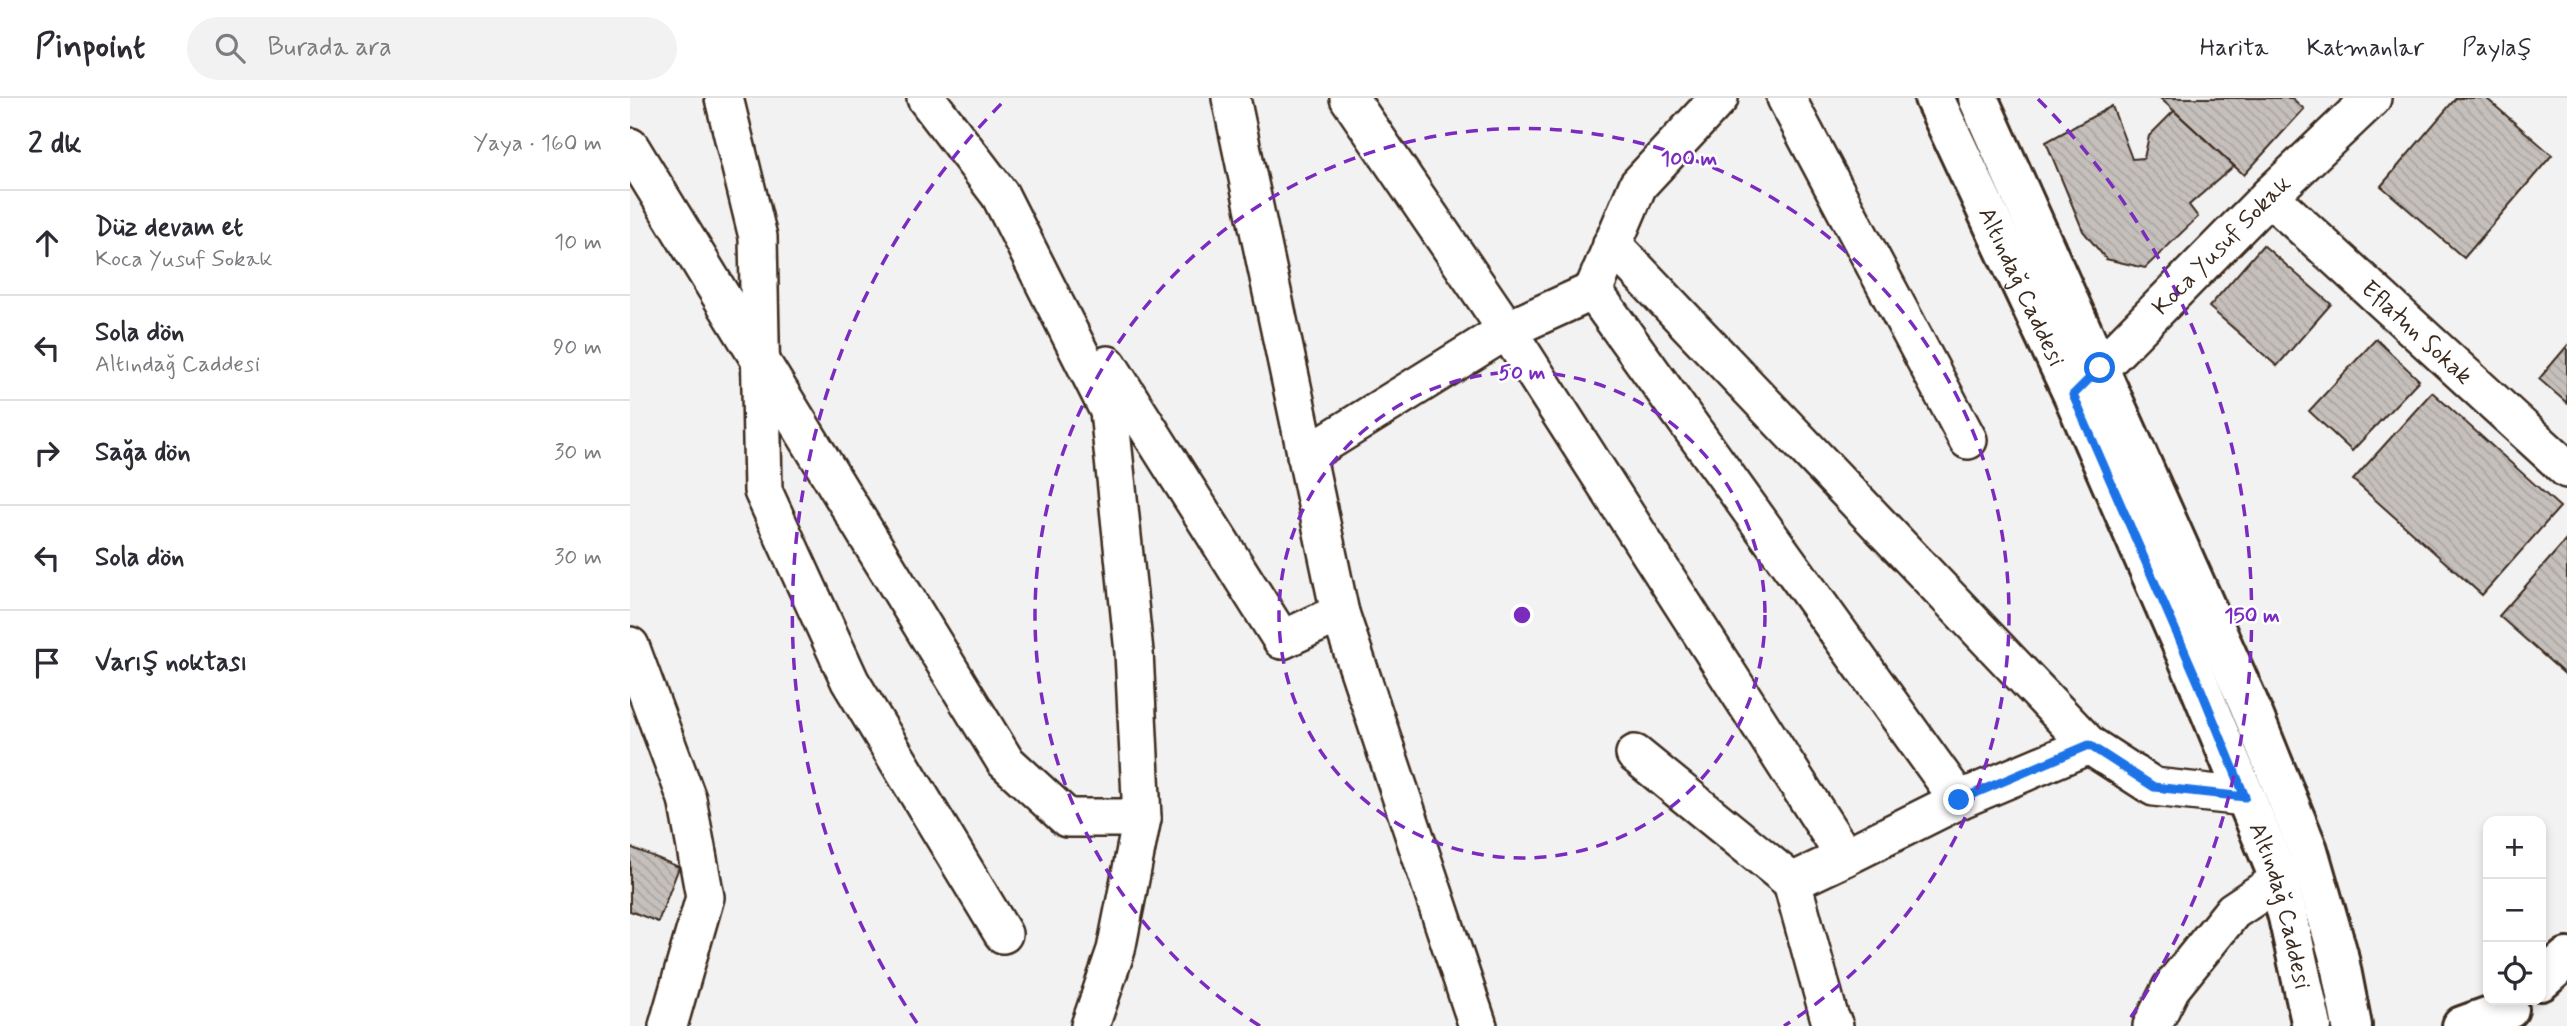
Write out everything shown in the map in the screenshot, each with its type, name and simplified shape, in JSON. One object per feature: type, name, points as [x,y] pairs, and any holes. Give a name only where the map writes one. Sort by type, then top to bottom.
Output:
[{"type":"main road","name":"Altındağ Caddesi","points":[[1934,98],[2073,395],[2245,797],[2278,881],[2297,952],[2312,1026]]},
{"type":"main road","name":"Altındağ Caddesi","points":[[1978,98],[2229,656],[2308,850],[2338,954],[2352,1026]]},
{"type":"main road","points":[[2546,977],[2567,958]]},
{"type":"main road","points":[[2462,1026],[2506,1011]]},
{"type":"street","points":[[724,98],[758,237],[763,491],[850,681],[1003,934]]},
{"type":"street","points":[[926,98],[1000,195],[1282,640],[1340,613]]},
{"type":"street","points":[[1231,98],[1340,613],[1478,1026]]},
{"type":"street","points":[[1349,98],[1507,330],[1845,857]]},
{"type":"street","points":[[1306,455],[1507,330],[1593,291],[1638,185],[1719,98]]},
{"type":"street","points":[[1786,98],[1968,440]]},
{"type":"street","name":"Koca Yusuf Sokak","points":[[2073,395],[2269,195],[2372,98]]},
{"type":"street","points":[[630,147],[1005,761],[1067,818],[1142,818]]},
{"type":"street","points":[[1000,195],[1109,411],[1134,652],[1142,818],[1116,950],[1090,1026]]},
{"type":"street","name":"Eflatun Sokak","points":[[2269,195],[2567,469]]},
{"type":"street","points":[[1612,244],[2089,745],[2154,787],[2245,797]]},
{"type":"street","points":[[1593,291],[1959,800]]},
{"type":"street","points":[[630,646],[687,799],[705,897],[668,1026]]},
{"type":"street","points":[[1792,882],[1959,800],[2089,745]]},
{"type":"street","points":[[1635,754],[1792,882],[1829,1016],[1835,1026]]},
{"type":"street","points":[[2152,1026],[2171,988],[2233,911],[2278,881]]},
{"type":"building","points":[[2160,98],[2292,98],[2304,109],[2244,175]]},
{"type":"building","points":[[2456,98],[2486,98],[2552,155],[2464,258],[2381,186]]},
{"type":"building","points":[[2112,106],[2132,159],[2144,158],[2149,136],[2174,111],[2234,166],[2189,205],[2198,217],[2145,268],[2106,259],[2083,231],[2046,142]]},
{"type":"building","points":[[2263,245],[2331,304],[2277,366],[2209,307]]},
{"type":"building","points":[[2376,339],[2419,380],[2352,451],[2309,411]]},
{"type":"building","points":[[2567,346],[2567,403],[2539,379]]},
{"type":"building","points":[[2432,392],[2560,507],[2482,595],[2353,480]]},
{"type":"building","points":[[2567,539],[2567,676],[2499,616]]},
{"type":"building","points":[[630,847],[679,867],[658,922],[630,911]]},
{"type":"route","points":[[1959,800],[2089,745],[2154,787],[2245,797],[2073,395],[2100,368]]}]
